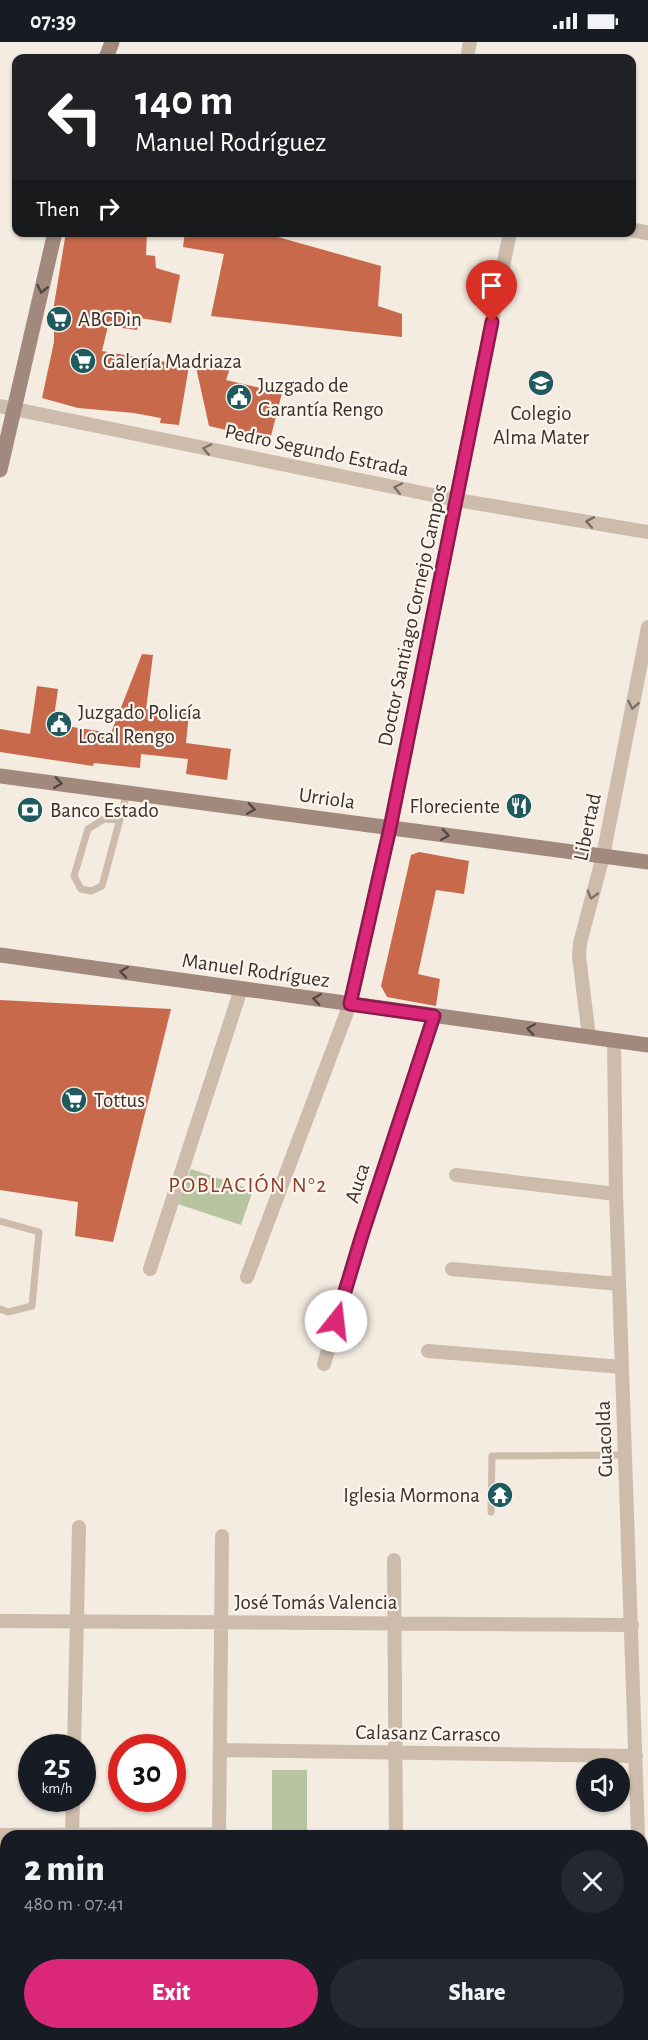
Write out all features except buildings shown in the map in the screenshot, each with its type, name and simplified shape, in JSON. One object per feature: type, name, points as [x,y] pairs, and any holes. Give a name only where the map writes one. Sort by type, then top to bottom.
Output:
[{"type":"main road","points":[[0,470],[7,407],[54,237]]},
{"type":"main road","name":"Urriola","points":[[0,776],[648,862]]},
{"type":"main road","name":"Manuel Rodríguez","points":[[0,955],[648,1045]]},
{"type":"street","name":"Doctor Santiago Cornejo Campos","points":[[247,1277],[350,1004],[390,828],[509,237]]},
{"type":"street","name":"Pedro Segundo Estrada","points":[[7,407],[457,500],[648,532]]},
{"type":"street","name":"Libertad","points":[[589,1037],[579,956],[580,943],[603,856],[648,627]]},
{"type":"street","points":[[150,1269],[240,989]]},
{"type":"street","name":"Auca","points":[[324,1364],[362,1235],[434,1016]]},
{"type":"street","name":"Guacolda","points":[[614,1040],[616,1194],[638,1830]]},
{"type":"street","points":[[456,1175],[616,1194]]},
{"type":"street","points":[[452,1269],[619,1284]]},
{"type":"street","points":[[428,1351],[622,1367]]},
{"type":"street","points":[[74,1734],[79,1527]]},
{"type":"street","points":[[219,1830],[222,1536]]},
{"type":"street","points":[[394,1560],[396,1830]]},
{"type":"street","name":"José Tomás Valencia","points":[[0,1621],[632,1625]]},
{"type":"street","name":"Calasanz Carrasco","points":[[220,1750],[636,1756]]},
{"type":"street","points":[[72,1830],[73,1812]]},
{"type":"lane","points":[[119,820],[104,819],[88,829],[74,876],[81,889],[91,891],[102,886],[127,792]]},
{"type":"lane","points":[[0,1221],[39,1232],[32,1306],[8,1312],[0,1309]]},
{"type":"lane","points":[[491,1512],[492,1456],[626,1455]]},
{"type":"green space","points":[[191,1169],[253,1190],[241,1225],[178,1204]]},
{"type":"green space","points":[[272,1770],[307,1770],[307,1830],[272,1830]]},
{"type":"place","name":"ABCDin","points":[[59,319]]},
{"type":"place","name":"Galería Madriaza","points":[[83,361]]},
{"type":"place","name":"Colegio Alma Mater","points":[[541,383]]},
{"type":"place","name":"Juzgado de Garantía Rengo","points":[[239,397]]},
{"type":"place","name":"Juzgado Policía Local Rengo","points":[[59,724]]},
{"type":"place","name":"Floreciente","points":[[519,806]]},
{"type":"place","name":"Banco Estado","points":[[30,810]]},
{"type":"place","name":"Tottus","points":[[74,1100]]},
{"type":"place","name":"Iglesia Mormona","points":[[500,1495]]},
{"type":"district","name":"POBLACIÓN N°2","points":[[248,1184]]},
{"type":"route","points":[[336,1321],[434,1016],[350,1004],[390,828],[492,322]]}]
